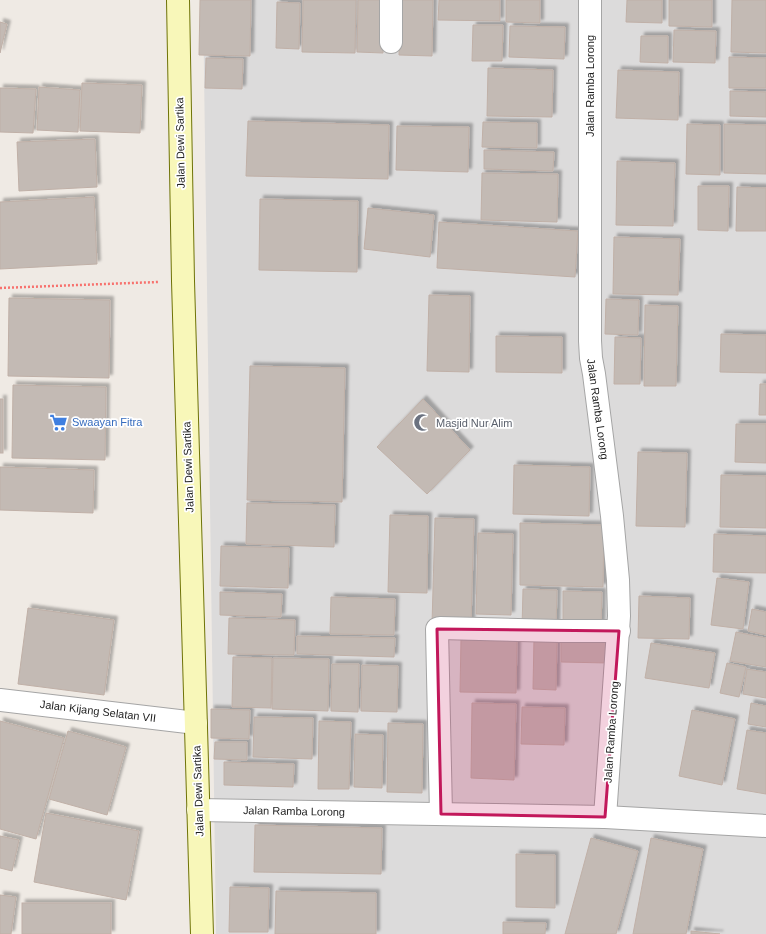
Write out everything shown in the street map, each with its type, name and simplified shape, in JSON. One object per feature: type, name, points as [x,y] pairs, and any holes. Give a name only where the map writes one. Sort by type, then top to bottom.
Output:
[{"type":"main road","name":"Jalan Dewi Sartika","points":[[178,0],[182,281],[202,934]]},
{"type":"street","points":[[391,0],[391,42]]},
{"type":"street","name":"Jalan Ramba Lorong","points":[[590,0],[590,341],[612,516],[618,580],[619,616],[605,818]]},
{"type":"street","points":[[441,814],[437,629],[618,631]]},
{"type":"street","name":"Jalan Kijang Selatan VII","points":[[0,700],[196,723]]},
{"type":"street","name":"Jalan Ramba Lorong","points":[[198,810],[605,818],[766,826]]},
{"type":"path","points":[[0,288],[182,281]]},
{"type":"highlighted area","points":[[437,629],[619,631],[605,817],[441,814]]},
{"type":"shaded area","points":[[203,0],[766,0],[766,934],[216,934]]},
{"type":"building","points":[[200,0],[251,0],[250,56],[199,55]]},
{"type":"building","points":[[303,0],[356,0],[355,53],[302,52]]},
{"type":"building","points":[[358,0],[384,0],[383,53],[357,52]]},
{"type":"building","points":[[400,0],[433,0],[432,56],[399,55]]},
{"type":"building","points":[[439,0],[500,0],[500,21],[438,20]]},
{"type":"building","points":[[506,0],[540,0],[540,23],[506,22]]},
{"type":"building","points":[[627,0],[662,0],[662,23],[626,22]]},
{"type":"building","points":[[669,0],[712,0],[712,27],[669,26]]},
{"type":"building","points":[[732,0],[766,0],[766,53],[731,52]]},
{"type":"building","points":[[277,2],[300,3],[299,49],[276,48]]},
{"type":"building","points":[[0,22],[7,24],[0,53]]},
{"type":"building","points":[[473,25],[503,25],[502,61],[472,61]]},
{"type":"building","points":[[510,26],[565,27],[564,59],[509,57]]},
{"type":"building","points":[[674,30],[716,31],[715,63],[673,62]]},
{"type":"building","points":[[641,36],[668,36],[668,63],[640,62]]},
{"type":"building","points":[[729,57],[766,58],[766,88],[729,88]]},
{"type":"building","points":[[206,58],[243,59],[242,89],[205,88]]},
{"type":"building","points":[[488,68],[553,70],[552,117],[487,116]]},
{"type":"building","points":[[618,70],[679,72],[678,120],[616,118]]},
{"type":"building","points":[[82,83],[142,85],[140,133],[80,131]]},
{"type":"building","points":[[39,87],[80,90],[78,132],[37,130]]},
{"type":"building","points":[[0,88],[36,89],[33,133],[0,132]]},
{"type":"building","points":[[730,91],[766,92],[766,117],[730,116]]},
{"type":"building","points":[[248,121],[389,125],[388,179],[246,176]]},
{"type":"building","points":[[483,122],[537,123],[537,148],[482,147]]},
{"type":"building","points":[[687,124],[720,125],[720,175],[686,174]]},
{"type":"building","points":[[724,124],[766,125],[766,174],[724,173]]},
{"type":"building","points":[[397,126],[469,127],[468,172],[396,170]]},
{"type":"building","points":[[95,139],[97,187],[19,191],[17,142]]},
{"type":"building","points":[[484,150],[554,152],[553,171],[484,169]]},
{"type":"building","points":[[617,161],[675,163],[673,226],[616,225]]},
{"type":"building","points":[[482,173],[558,174],[557,222],[481,220]]},
{"type":"building","points":[[698,186],[729,186],[728,231],[698,230]]},
{"type":"building","points":[[737,187],[766,188],[766,231],[736,231]]},
{"type":"building","points":[[94,197],[97,264],[0,269],[0,202]]},
{"type":"building","points":[[260,199],[358,201],[357,272],[259,270]]},
{"type":"building","points":[[368,208],[434,215],[430,257],[364,249]]},
{"type":"building","points":[[439,222],[578,231],[575,277],[437,268]]},
{"type":"building","points":[[614,237],[680,239],[678,295],[613,294]]},
{"type":"building","points":[[429,295],[470,296],[469,372],[427,371]]},
{"type":"building","points":[[9,298],[110,300],[109,378],[8,376]]},
{"type":"building","points":[[606,299],[639,300],[638,335],[605,334]]},
{"type":"building","points":[[645,305],[678,306],[676,386],[644,386]]},
{"type":"building","points":[[721,334],[766,335],[766,373],[720,372]]},
{"type":"building","points":[[496,336],[562,337],[562,373],[496,372]]},
{"type":"building","points":[[615,337],[641,338],[640,384],[614,384]]},
{"type":"building","points":[[250,366],[345,368],[342,502],[247,500]]},
{"type":"building","points":[[760,384],[766,384],[766,415],[759,415]]},
{"type":"building","name":"Swaayan Fitra","points":[[13,385],[106,387],[105,460],[12,458]]},
{"type":"building","points":[[0,399],[3,399],[3,453],[0,453]]},
{"type":"building","name":"Masjid Nur Alim","points":[[423,399],[470,450],[427,494],[377,447]]},
{"type":"building","points":[[736,424],[766,424],[766,463],[735,462]]},
{"type":"building","points":[[638,452],[687,453],[685,527],[636,526]]},
{"type":"building","points":[[514,465],[590,467],[589,516],[513,514]]},
{"type":"building","points":[[0,467],[94,470],[93,513],[0,510]]},
{"type":"building","points":[[721,475],[766,476],[766,528],[720,527]]},
{"type":"building","points":[[247,503],[335,505],[334,547],[246,544]]},
{"type":"building","points":[[390,515],[428,516],[427,593],[388,592]]},
{"type":"building","points":[[435,518],[474,519],[471,624],[432,624]]},
{"type":"building","points":[[520,523],[604,525],[603,587],[520,585]]},
{"type":"building","points":[[478,533],[513,534],[511,615],[476,614]]},
{"type":"building","points":[[714,534],[766,536],[766,573],[713,572]]},
{"type":"building","points":[[221,546],[289,548],[288,588],[220,586]]},
{"type":"building","points":[[717,578],[749,582],[743,629],[711,625]]},
{"type":"building","points":[[523,589],[557,590],[556,628],[522,628]]},
{"type":"building","points":[[563,591],[602,592],[601,626],[563,624]]},
{"type":"building","points":[[220,592],[282,594],[281,617],[220,615]]},
{"type":"building","points":[[639,596],[690,598],[689,639],[638,638]]},
{"type":"building","points":[[331,597],[395,599],[394,635],[330,634]]},
{"type":"building","points":[[28,608],[114,620],[104,695],[18,684]]},
{"type":"building","points":[[752,609],[766,612],[766,635],[748,631]]},
{"type":"building","points":[[229,618],[295,620],[294,655],[228,654]]},
{"type":"building","points":[[736,632],[766,638],[766,667],[730,661]]},
{"type":"building","points":[[297,636],[395,638],[394,657],[297,654]]},
{"type":"building","points":[[561,637],[609,638],[608,663],[561,662]]},
{"type":"building","points":[[534,638],[557,638],[556,690],[533,689]]},
{"type":"building","points":[[461,639],[517,640],[516,693],[460,692]]},
{"type":"building","points":[[651,643],[715,653],[709,688],[645,678]]},
{"type":"building","points":[[233,657],[272,658],[271,708],[232,707]]},
{"type":"building","points":[[273,658],[329,659],[328,711],[272,709]]},
{"type":"building","points":[[727,663],[746,667],[739,697],[720,693]]},
{"type":"building","points":[[332,664],[359,664],[358,712],[331,711]]},
{"type":"building","points":[[362,665],[398,666],[397,712],[361,711]]},
{"type":"building","points":[[747,669],[766,672],[766,698],[743,694]]},
{"type":"building","points":[[472,703],[516,704],[514,780],[471,778]]},
{"type":"building","points":[[751,703],[766,706],[766,727],[748,724]]},
{"type":"building","points":[[522,707],[565,708],[564,745],[521,744]]},
{"type":"building","points":[[211,709],[250,710],[249,739],[211,738]]},
{"type":"building","points":[[692,710],[735,719],[722,785],[679,776]]},
{"type":"building","points":[[254,717],[313,718],[312,759],[253,757]]},
{"type":"building","points":[[0,721],[64,738],[36,839],[0,829]]},
{"type":"building","points":[[319,721],[351,722],[349,789],[318,789]]},
{"type":"building","points":[[388,723],[423,724],[422,793],[387,792]]},
{"type":"building","points":[[747,730],[766,733],[766,794],[737,789]]},
{"type":"building","points":[[68,731],[126,747],[107,815],[49,799]]},
{"type":"building","points":[[355,734],[383,735],[382,788],[354,787]]},
{"type":"building","points":[[215,742],[247,742],[247,760],[214,759]]},
{"type":"building","points":[[224,762],[294,764],[293,787],[224,785]]},
{"type":"building","points":[[46,813],[139,831],[126,900],[34,882]]},
{"type":"building","points":[[255,825],[382,828],[381,874],[254,872]]},
{"type":"building","points":[[0,836],[19,840],[12,871],[0,868]]},
{"type":"building","points":[[591,838],[638,851],[616,934],[565,934]]},
{"type":"building","points":[[651,838],[703,849],[686,934],[633,934]]},
{"type":"building","points":[[516,854],[555,855],[555,908],[516,907]]},
{"type":"building","points":[[230,887],[269,888],[268,932],[229,932]]},
{"type":"building","points":[[276,891],[376,893],[376,934],[275,934]]},
{"type":"building","points":[[0,895],[16,897],[11,934],[0,934]]},
{"type":"building","points":[[22,903],[111,903],[111,934],[22,934]]},
{"type":"building","points":[[503,922],[546,923],[545,934],[503,934]]},
{"type":"building","points":[[691,931],[720,934],[691,934]]},
{"type":"place","name":"Swaayan Fitra","points":[[59,422]]},
{"type":"place","name":"Masjid Nur Alim","points":[[423,423]]}]
